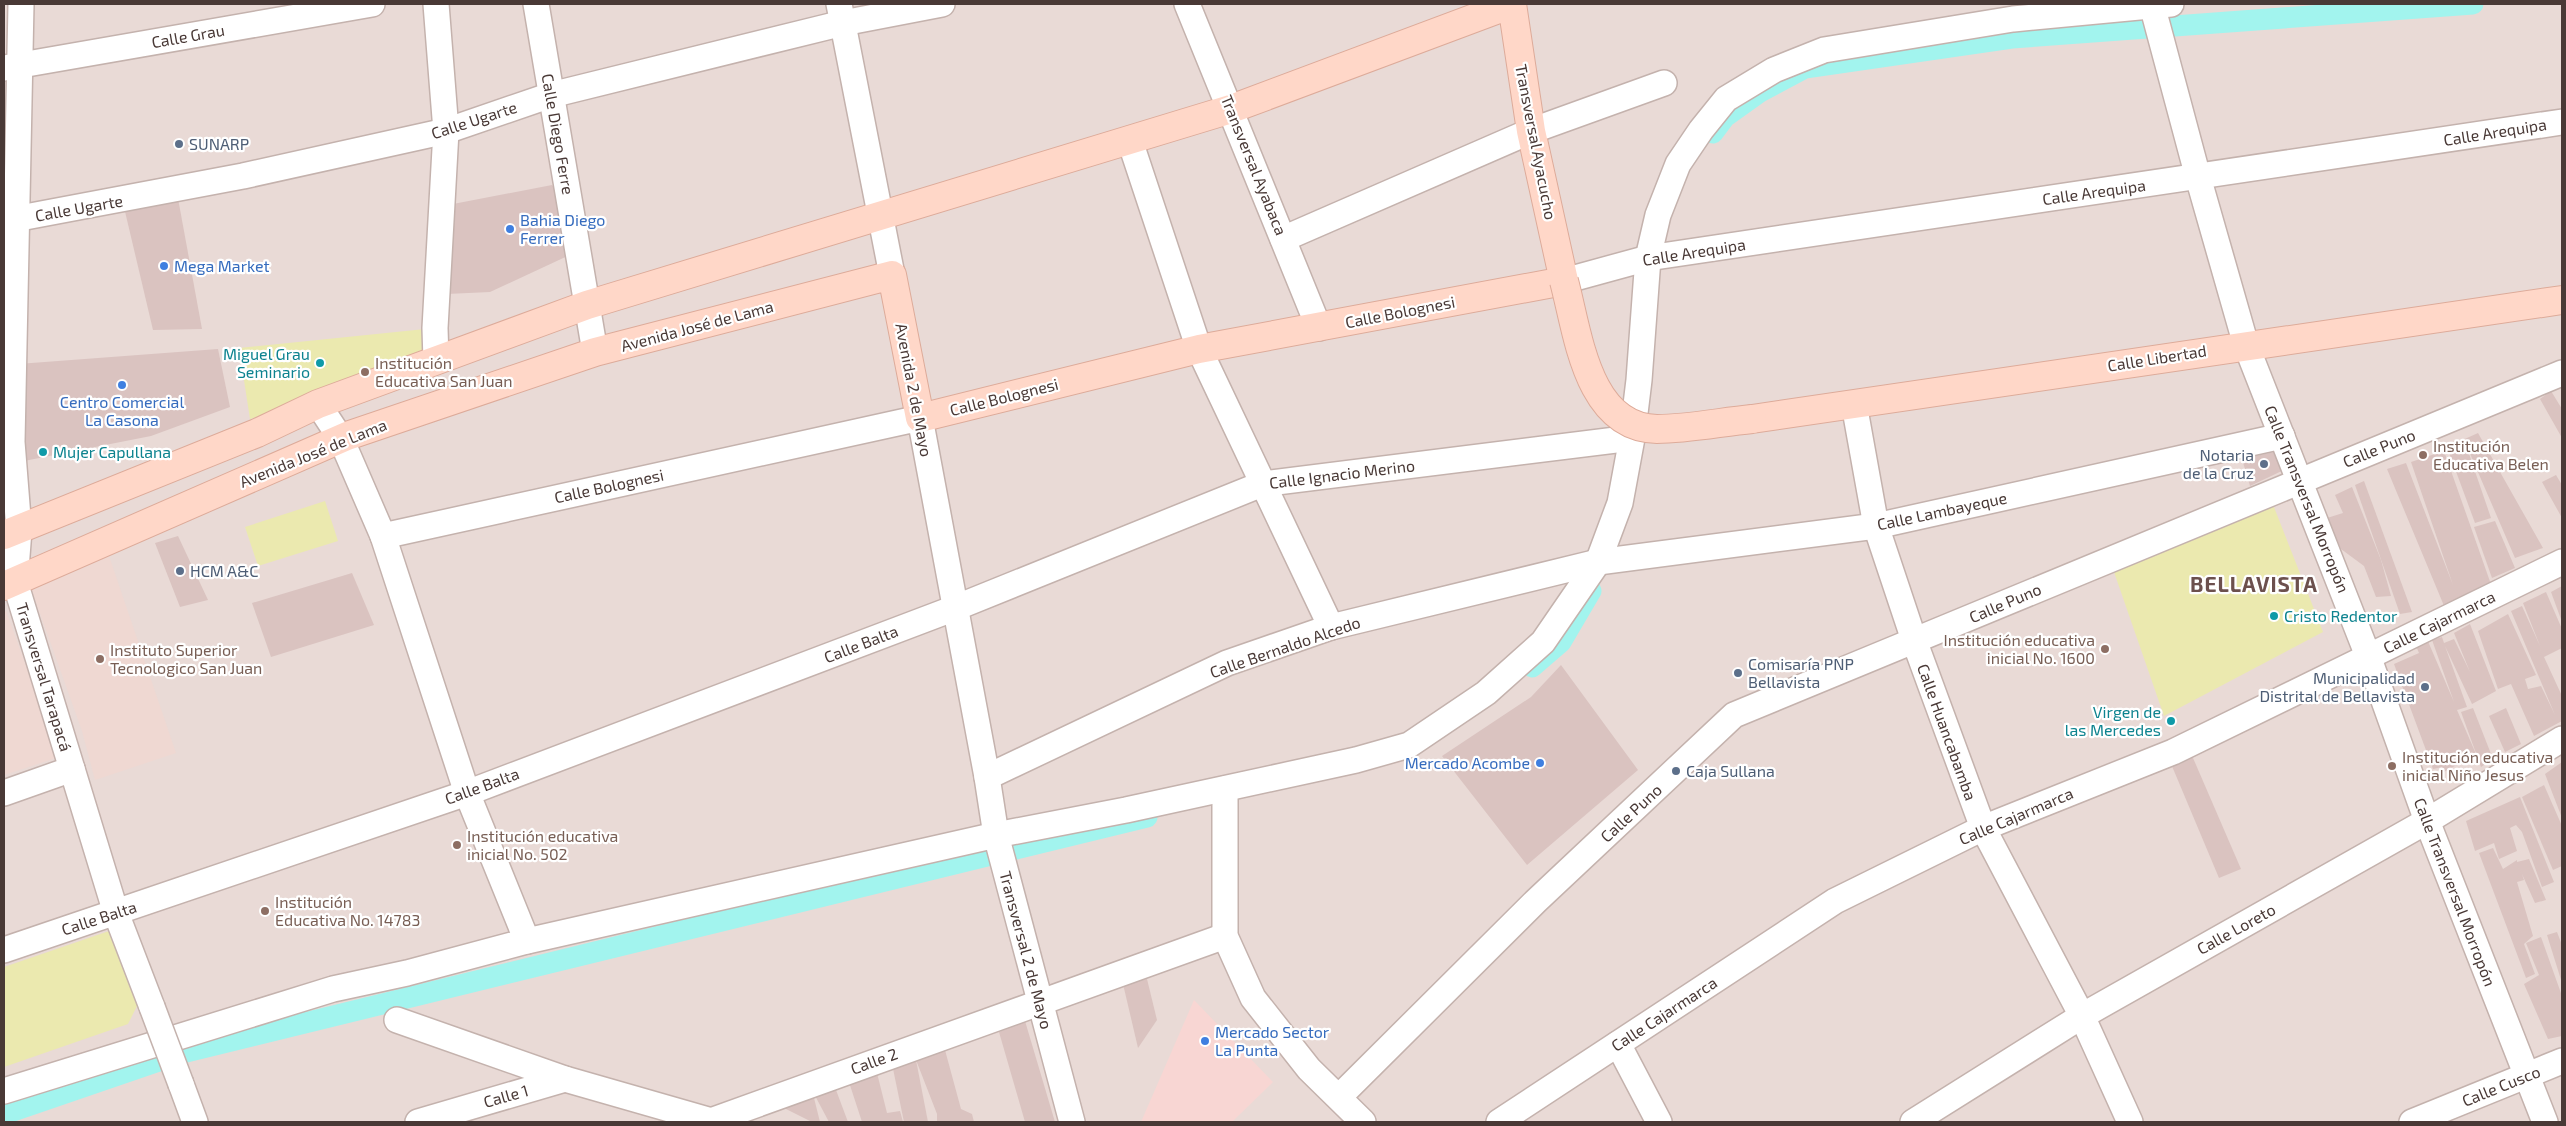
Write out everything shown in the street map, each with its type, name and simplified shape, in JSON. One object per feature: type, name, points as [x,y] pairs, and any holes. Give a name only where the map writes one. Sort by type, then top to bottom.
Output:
[{"type":"main road","points":[[11,533],[257,433],[318,404],[587,305],[1232,109],[1513,4]]},
{"type":"main road","name":"Transversal Ayacucho","points":[[1513,4],[1531,131],[1564,281],[1590,378],[1607,408],[1628,422],[1656,429],[1752,419]]},
{"type":"main road","name":"Avenida José de Lama","points":[[10,584],[341,439],[595,352],[892,275]]},
{"type":"main road","name":"Avenida 2 de Mayo","points":[[892,275],[920,418]]},
{"type":"main road","name":"Calle Bolognesi","points":[[920,418],[1199,349],[1564,281]]},
{"type":"main road","name":"Calle Libertad","points":[[1752,419],[2562,300]]},
{"type":"street","name":"Transversal Tarapacá","points":[[21,4],[11,67],[8,443],[11,533],[10,584],[72,769],[116,913],[196,1122]]},
{"type":"street","name":"Calle Grau","points":[[11,67],[372,4]]},
{"type":"street","points":[[436,4],[446,131],[435,328],[436,361]]},
{"type":"street","name":"Calle Diego Ferre","points":[[536,4],[595,352]]},
{"type":"street","name":"Calle Ugarte","points":[[10,220],[243,176],[446,131],[551,95],[841,13],[942,4]]},
{"type":"street","name":"Transversal Ayabaca","points":[[1187,4],[1232,109],[1319,328]]},
{"type":"street","points":[[4,1092],[333,989],[406,973],[527,941],[1356,760],[1409,744],[1486,694],[1543,642],[1598,562],[1620,503],[1632,438],[1639,380],[1637,261],[1678,164],[1701,130],[1726,99],[1774,70],[1824,50],[2011,11],[2162,4]]},
{"type":"street","name":"Calle Transversal Morropón","points":[[2162,4],[2198,177],[2246,345],[2368,656],[2427,821],[2545,1122]]},
{"type":"street","name":"Avenida 2 de Mayo","points":[[841,13],[892,275]]},
{"type":"street","points":[[1284,239],[1531,131],[1664,83]]},
{"type":"street","name":"Calle Arequipa","points":[[1637,261],[2562,122]]},
{"type":"street","points":[[1130,141],[1199,349],[1332,627]]},
{"type":"street","name":"Calle Bolognesi","points":[[1564,281],[1637,261]]},
{"type":"street","name":"Calle Puno","points":[[1339,1097],[1536,901],[1734,715],[2562,373]]},
{"type":"street","points":[[318,404],[341,439],[382,536],[467,792],[527,941]]},
{"type":"street","name":"Calle Huancabamba","points":[[1854,404],[1876,526],[1914,640],[1982,828],[2082,1016],[2130,1122]]},
{"type":"street","name":"Avenida 2 de Mayo","points":[[920,418],[987,777]]},
{"type":"street","name":"Calle Bolognesi","points":[[382,536],[920,418]]},
{"type":"street","name":"Calle Lambayeque","points":[[1598,562],[1876,526],[2282,436]]},
{"type":"street","name":"Calle Ignacio Merino","points":[[955,608],[1262,484],[1632,438]]},
{"type":"street","name":"Calle Bernaldo Alcedo","points":[[987,777],[1227,663],[1332,627],[1598,562]]},
{"type":"street","name":"Calle Cajarmarca","points":[[1500,1122],[1835,901],[1982,828],[2173,752],[2562,562]]},
{"type":"street","name":"Calle Balta","points":[[4,950],[467,792],[955,608]]},
{"type":"street","name":"Calle Loreto","points":[[1913,1122],[2082,1016],[2427,821],[2562,739]]},
{"type":"street","points":[[4,793],[72,769]]},
{"type":"street","name":"Transversal 2 de Mayo","points":[[987,777],[997,838],[1072,1122]]},
{"type":"street","points":[[1225,789],[1225,936],[1253,998],[1309,1069],[1363,1122]]},
{"type":"street","name":"Calle 2","points":[[712,1122],[1040,1000],[1225,936]]},
{"type":"street","points":[[397,1020],[565,1079],[712,1122]]},
{"type":"street","points":[[1618,1044],[1659,1122]]},
{"type":"street","name":"Calle Cusco","points":[[2412,1122],[2562,1061]]},
{"type":"street","name":"Calle 1","points":[[418,1122],[565,1079]]},
{"type":"shaded area","points":[[4,4],[2562,4],[2562,1122],[4,1122]]},
{"type":"shaded area","points":[[435,328],[436,361],[250,419],[239,348]]},
{"type":"shaded area","points":[[325,501],[338,541],[258,566],[245,527]]},
{"type":"shaded area","points":[[2272,502],[2323,632],[2164,716],[2114,572]]},
{"type":"shaded area","name":"Instituto Superior Tecnologico San Juan","points":[[109,556],[176,753],[95,780],[82,731],[31,588]]},
{"type":"shaded area","points":[[6,611],[59,757],[4,775],[4,612]]},
{"type":"shaded area","points":[[112,930],[138,1004],[128,1024],[4,1067],[4,967]]},
{"type":"shaded area","name":"Mercado Sector La Punta","points":[[1194,1000],[1273,1082],[1232,1122],[1141,1122]]},
{"type":"building","name":"Bahia Diego Ferrer","points":[[552,185],[565,200],[574,253],[490,292],[447,294],[453,204]]},
{"type":"building","name":"Mega Market","points":[[177,193],[202,329],[153,330],[123,203]]},
{"type":"building","name":"Centro Comercial La Casona","points":[[218,349],[230,407],[151,436],[19,462],[18,364]]},
{"type":"building","points":[[2551,391],[2562,409],[2562,438],[2540,399]]},
{"type":"building","points":[[2478,433],[2543,548],[2515,558],[2465,442],[2491,518],[2475,523],[2447,447]]},
{"type":"building","name":"Notaria de la Cruz","points":[[2279,451],[2286,469],[2250,486],[2242,459]]},
{"type":"building","points":[[2444,451],[2493,590],[2447,613],[2387,469],[2406,463],[2453,585],[2411,462]]},
{"type":"building","points":[[2556,475],[2562,485],[2562,518],[2542,482]]},
{"type":"building","points":[[2364,481],[2412,612],[2400,614],[2355,485]]},
{"type":"building","points":[[2352,487],[2381,560],[2391,596],[2376,597],[2364,566],[2341,549],[2327,518],[2343,513],[2335,495]]},
{"type":"building","points":[[2495,521],[2515,568],[2492,578],[2474,527]]},
{"type":"building","name":"HCM A&C","points":[[178,536],[208,600],[180,607],[155,543]]},
{"type":"building","points":[[352,573],[374,625],[271,657],[252,603]]},
{"type":"building","points":[[2562,586],[2562,622],[2551,592]]},
{"type":"building","points":[[2546,592],[2562,629],[2562,648],[2544,657],[2562,696],[2562,721],[2534,736],[2511,684],[2498,689],[2478,631],[2508,614],[2536,675],[2525,679],[2528,689],[2541,686],[2555,715],[2511,611],[2522,606],[2540,646],[2523,603]]},
{"type":"building","name":"Municipalidad Distrital de Bellavista","points":[[2470,624],[2496,691],[2472,704],[2445,646],[2467,707],[2457,710],[2476,754],[2444,772],[2442,767],[2433,769],[2394,664],[2419,653],[2413,639],[2424,632],[2454,702],[2432,640],[2442,637],[2444,643],[2454,639],[2470,672],[2454,633]]},
{"type":"building","name":"Mercado Acombe","points":[[1561,665],[1638,770],[1527,865],[1442,756],[1531,697]]},
{"type":"building","points":[[2473,708],[2493,759],[2481,767],[2461,712]]},
{"type":"building","points":[[2506,708],[2521,744],[2505,752],[2489,716]]},
{"type":"building","points":[[2190,751],[2241,869],[2219,878],[2169,759]]},
{"type":"building","points":[[2562,762],[2562,818],[2545,774]]},
{"type":"building","points":[[2544,785],[2562,826],[2562,866],[2553,870],[2522,797]]},
{"type":"building","points":[[2520,797],[2554,882],[2542,887],[2522,832],[2516,825],[2510,828],[2517,851],[2499,859],[2494,843],[2475,851],[2466,821]]},
{"type":"building","points":[[2493,848],[2503,869],[2517,860],[2517,862],[2529,859],[2546,900],[2535,903],[2522,874],[2524,880],[2517,882],[2533,936],[2524,944],[2535,974],[2526,978],[2479,853]]},
{"type":"building","points":[[2557,932],[2562,945],[2562,983],[2547,935]]},
{"type":"building","points":[[2541,937],[2562,996],[2562,1036],[2548,1039],[2524,984],[2539,975],[2526,943]]},
{"type":"building","points":[[1147,979],[1157,1020],[1138,1048],[1123,984]]},
{"type":"building","points":[[1025,1021],[1055,1122],[1025,1122],[999,1032]]},
{"type":"building","points":[[945,1050],[961,1109],[972,1114],[974,1122],[937,1122],[937,1114],[916,1060]]},
{"type":"building","points":[[891,1059],[916,1060],[928,1122],[904,1122]]},
{"type":"building","points":[[875,1065],[887,1113],[900,1111],[903,1122],[862,1122],[847,1076]]},
{"type":"building","points":[[833,1082],[848,1122],[829,1122],[812,1090]]},
{"type":"building","points":[[812,1090],[820,1122],[812,1122],[776,1104]]},
{"type":"waterway","points":[[1713,133],[1725,117],[1760,92],[1805,68],[2012,38],[2473,4]]},
{"type":"waterway","points":[[1532,667],[1561,642],[1591,591]]},
{"type":"waterway","points":[[4,1114],[182,1053],[1147,817]]},
{"type":"place","name":"SUNARP","points":[[179,144]]},
{"type":"place","name":"Bahia Diego Ferrer","points":[[510,229]]},
{"type":"place","name":"Mega Market","points":[[164,266]]},
{"type":"place","name":"Miguel Grau Seminario","points":[[320,363]]},
{"type":"place","name":"Institución Educativa San Juan","points":[[365,372]]},
{"type":"place","name":"Centro Comercial La Casona","points":[[122,385]]},
{"type":"place","name":"Mujer Capullana","points":[[43,452]]},
{"type":"place","name":"Institución Educativa Belen","points":[[2423,455]]},
{"type":"place","name":"Notaria de la Cruz","points":[[2264,464]]},
{"type":"place","name":"HCM A&C","points":[[180,571]]},
{"type":"place","name":"Cristo Redentor","points":[[2274,616]]},
{"type":"place","name":"Institución educativa inicial No. 1600","points":[[2105,649]]},
{"type":"place","name":"Instituto Superior Tecnologico San Juan","points":[[100,659]]},
{"type":"place","name":"Comisaría PNP Bellavista","points":[[1738,673]]},
{"type":"place","name":"Municipalidad Distrital de Bellavista","points":[[2425,687]]},
{"type":"place","name":"Virgen de las Mercedes","points":[[2171,721]]},
{"type":"place","name":"Mercado Acombe","points":[[1540,763]]},
{"type":"place","name":"Institución educativa inicial Niño Jesus","points":[[2392,766]]},
{"type":"place","name":"Caja Sullana","points":[[1676,771]]},
{"type":"place","name":"Institución educativa inicial No. 502","points":[[457,845]]},
{"type":"place","name":"Institución Educativa No. 14783","points":[[265,911]]},
{"type":"place","name":"Mercado Sector La Punta","points":[[1205,1041]]},
{"type":"district","name":"BELLAVISTA","points":[[2254,585]]}]
